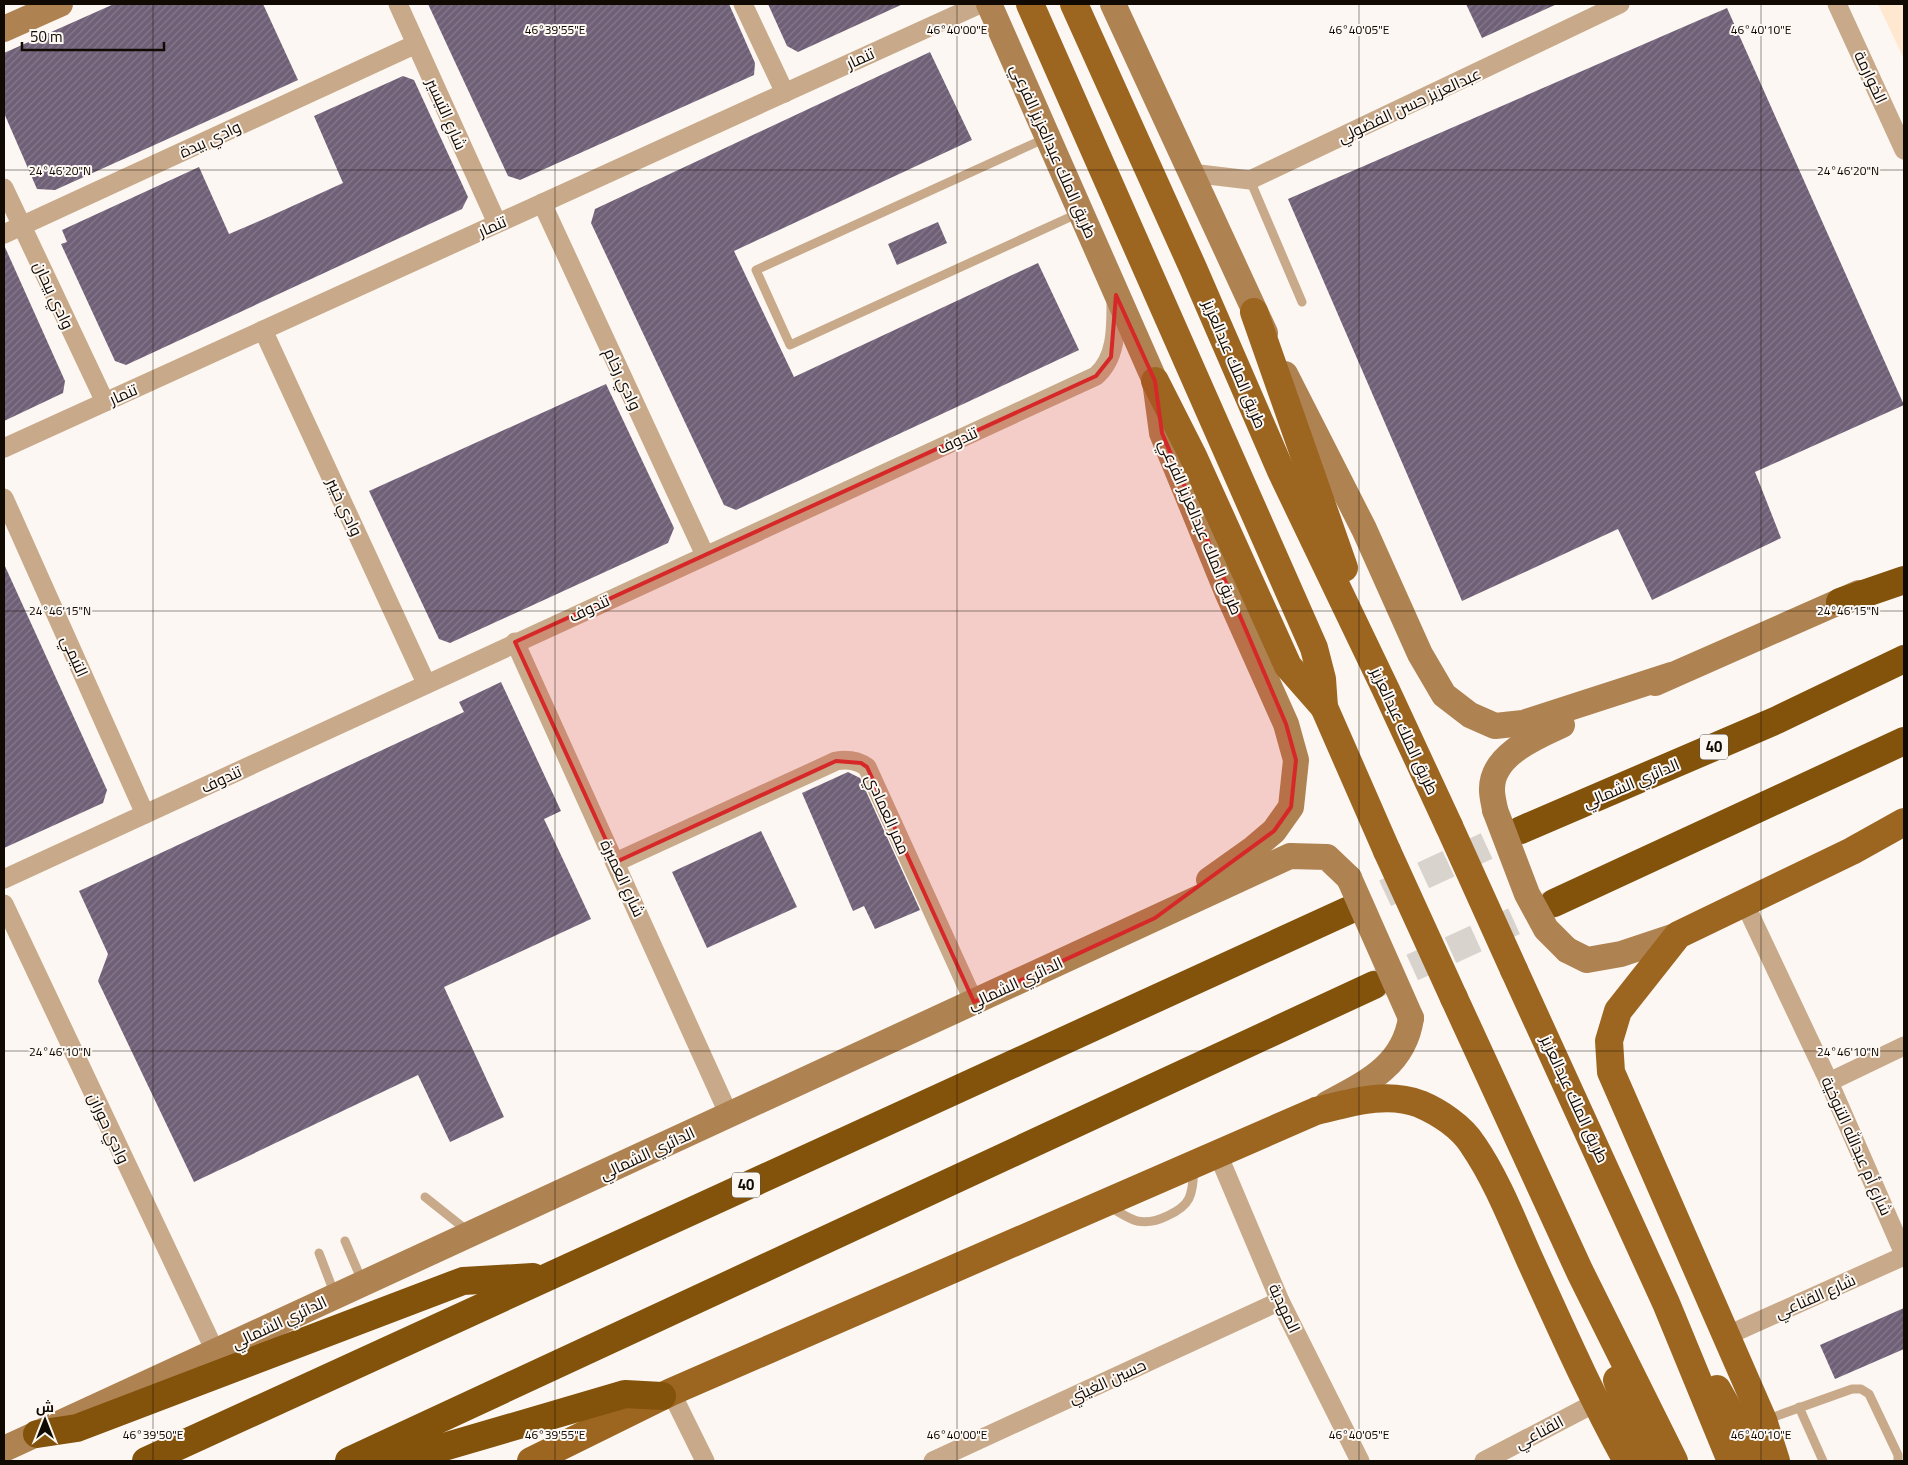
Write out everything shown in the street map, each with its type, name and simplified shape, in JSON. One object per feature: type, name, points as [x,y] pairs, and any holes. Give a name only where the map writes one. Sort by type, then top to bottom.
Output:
[{"type":"highway","points":[[1840,602],[1904,580]]},
{"type":"highway","name":"الدائري الشمالي","points":[[1521,830],[1777,720],[1904,659]]},
{"type":"highway","points":[[1554,903],[1904,741]]},
{"type":"highway","name":"40","points":[[146,1461],[1347,910]]},
{"type":"highway","points":[[349,1461],[1374,985]]},
{"type":"highway","points":[[36,1434],[77,1428],[463,1282],[550,1276]]},
{"type":"highway","points":[[396,1461],[625,1394],[666,1394]]},
{"type":"main road","points":[[1030,4],[1314,648],[1322,679],[1324,707]]},
{"type":"main road","name":"طريق الملك عبدالعزيز","points":[[1074,4],[1281,471],[1449,826],[1666,1303],[1731,1461]]},
{"type":"main road","points":[[1254,312],[1386,690]]},
{"type":"main road","points":[[1154,381],[1193,456],[1288,666],[1324,707],[1387,851],[1580,1272],[1674,1461]]},
{"type":"main road","points":[[1776,1461],[1763,1420],[1611,1072],[1609,1042],[1618,1011],[1678,935],[1852,851],[1904,822]]},
{"type":"main road","points":[[531,1461],[666,1394],[1316,1111],[1368,1100],[1396,1098],[1420,1104],[1444,1116],[1473,1143],[1498,1188],[1595,1403],[1627,1461]]},
{"type":"main road","points":[[1580,1272],[1646,1461]]},
{"type":"main road","points":[[1666,1303],[1758,1461]]},
{"type":"street","points":[[4,29],[60,4]]},
{"type":"street","name":"شارع التيسير","points":[[398,4],[497,223]]},
{"type":"street","points":[[743,4],[785,93]]},
{"type":"street","name":"تنمار","points":[[4,448],[980,4]]},
{"type":"street","name":"طريق الملك عبدالعزيز الفرعي","points":[[989,4],[1049,136],[1154,381],[1162,433],[1228,594],[1286,724],[1296,760],[1292,806],[1274,831],[1254,848],[1155,918]]},
{"type":"street","points":[[1113,4],[1254,312],[1364,529],[1420,654],[1444,695],[1470,715],[1495,726],[1522,723],[1671,675]]},
{"type":"street","name":"عبدالعزيز حسن الفضولي","points":[[1250,180],[1620,4]]},
{"type":"street","name":"الخوارمة","points":[[1837,4],[1904,150]]},
{"type":"street","name":"وادي بيدة","points":[[4,234],[416,44]]},
{"type":"street","points":[[1191,173],[1250,180]]},
{"type":"street","name":"وادي بيحان","points":[[4,188],[105,402]]},
{"type":"street","name":"وادي رخام","points":[[542,203],[705,555]]},
{"type":"street","name":"تندوف","points":[[4,880],[515,642],[1096,376],[1106,368],[1110,357],[1116,326],[1116,295]]},
{"type":"street","name":"وادي خيبر","points":[[264,330],[426,684]]},
{"type":"street","name":"التيمي","points":[[4,498],[145,814]]},
{"type":"street","points":[[1678,935],[1621,954],[1587,960],[1566,950],[1546,929],[1526,894],[1495,810],[1492,789],[1496,770],[1516,749],[1533,738],[1904,572]]},
{"type":"street","name":"شارع العميرة","points":[[515,642],[729,1115]]},
{"type":"street","name":"ممر العمادي","points":[[616,862],[836,761],[845,759],[861,763],[867,767],[974,1002]]},
{"type":"street","name":"الدائري الشمالي","points":[[4,1449],[1290,856],[1327,857],[1349,878],[1411,1018],[1408,1036],[1400,1052],[1373,1079],[1316,1111]]},
{"type":"street","name":"وادي حوران","points":[[4,904],[216,1351]]},
{"type":"street","name":"شارع أم عبدالله التنوخية","points":[[1744,904],[1829,1082],[1904,1255]]},
{"type":"street","points":[[1829,1082],[1904,1046]]},
{"type":"street","name":"المهدية","points":[[1206,1158],[1360,1461]]},
{"type":"street","name":"شارع القناعي","points":[[1726,1336],[1904,1255]]},
{"type":"street","name":"حسين الغيثي","points":[[933,1461],[1280,1301]]},
{"type":"street","points":[[666,1394],[705,1461]]},
{"type":"street","name":"القناعي","points":[[1484,1461],[1595,1403]]},
{"type":"lane","points":[[1049,136],[756,270],[790,345],[1081,212]]},
{"type":"lane","points":[[1250,180],[1302,302]]},
{"type":"lane","points":[[1102,1203],[1135,1220],[1147,1222],[1159,1220],[1181,1210],[1188,1202],[1206,1158]]},
{"type":"lane","points":[[425,1198],[471,1234]]},
{"type":"lane","points":[[344,1241],[363,1283]]},
{"type":"lane","points":[[318,1253],[336,1296]]},
{"type":"lane","points":[[1763,1420],[1852,1389],[1861,1389],[1869,1394],[1898,1455],[1898,1461]]},
{"type":"lane","points":[[1799,1407],[1823,1461]]},
{"type":"highlighted area","points":[[1116,295],[1155,381],[1162,433],[1286,724],[1296,760],[1291,807],[1274,831],[1155,918],[974,1002],[867,767],[861,763],[836,761],[616,862],[515,642],[1096,376],[1111,357]]},
{"type":"shaded area","points":[[1878,4],[1904,4],[1904,59]]},
{"type":"building","points":[[114,4],[263,4],[298,80],[55,190],[37,189],[4,113],[4,53]]},
{"type":"building","points":[[428,4],[729,4],[755,63],[754,75],[520,180],[508,176]]},
{"type":"building","points":[[768,4],[903,4],[798,52],[787,46]]},
{"type":"building","points":[[1466,4],[1557,4],[1482,38]]},
{"type":"building","points":[[1727,8],[1904,405],[1755,472],[1781,538],[1652,600],[1618,529],[1462,601],[1288,199]]},
{"type":"building","points":[[930,52],[972,140],[734,251],[794,377],[1038,263],[1079,350],[736,510],[724,505],[591,223],[595,209]]},
{"type":"building","points":[[403,76],[414,80],[468,197],[462,209],[126,365],[115,361],[61,244],[67,242],[62,230],[199,167],[229,234],[264,219],[343,183],[314,116]]},
{"type":"building","points":[[938,222],[947,243],[897,265],[888,244]]},
{"type":"building","points":[[4,245],[65,381],[63,393],[4,421]]},
{"type":"building","points":[[606,384],[674,528],[668,543],[450,643],[439,639],[369,491]]},
{"type":"building","points":[[4,564],[107,790],[103,803],[4,848]]},
{"type":"building","points":[[501,682],[561,811],[544,819],[591,919],[444,987],[504,1117],[450,1142],[418,1075],[194,1182],[98,981],[108,954],[79,891],[464,712],[459,702]]},
{"type":"building","points":[[848,772],[860,778],[920,910],[875,929],[864,906],[853,911],[802,793]]},
{"type":"building","points":[[761,831],[797,907],[707,948],[672,872]]},
{"type":"building","points":[[1904,1308],[1904,1349],[1835,1379],[1820,1345]]},
{"type":"tunnel","points":[[1347,911],[1521,830]]},
{"type":"tunnel","points":[[1374,985],[1554,903]]}]
